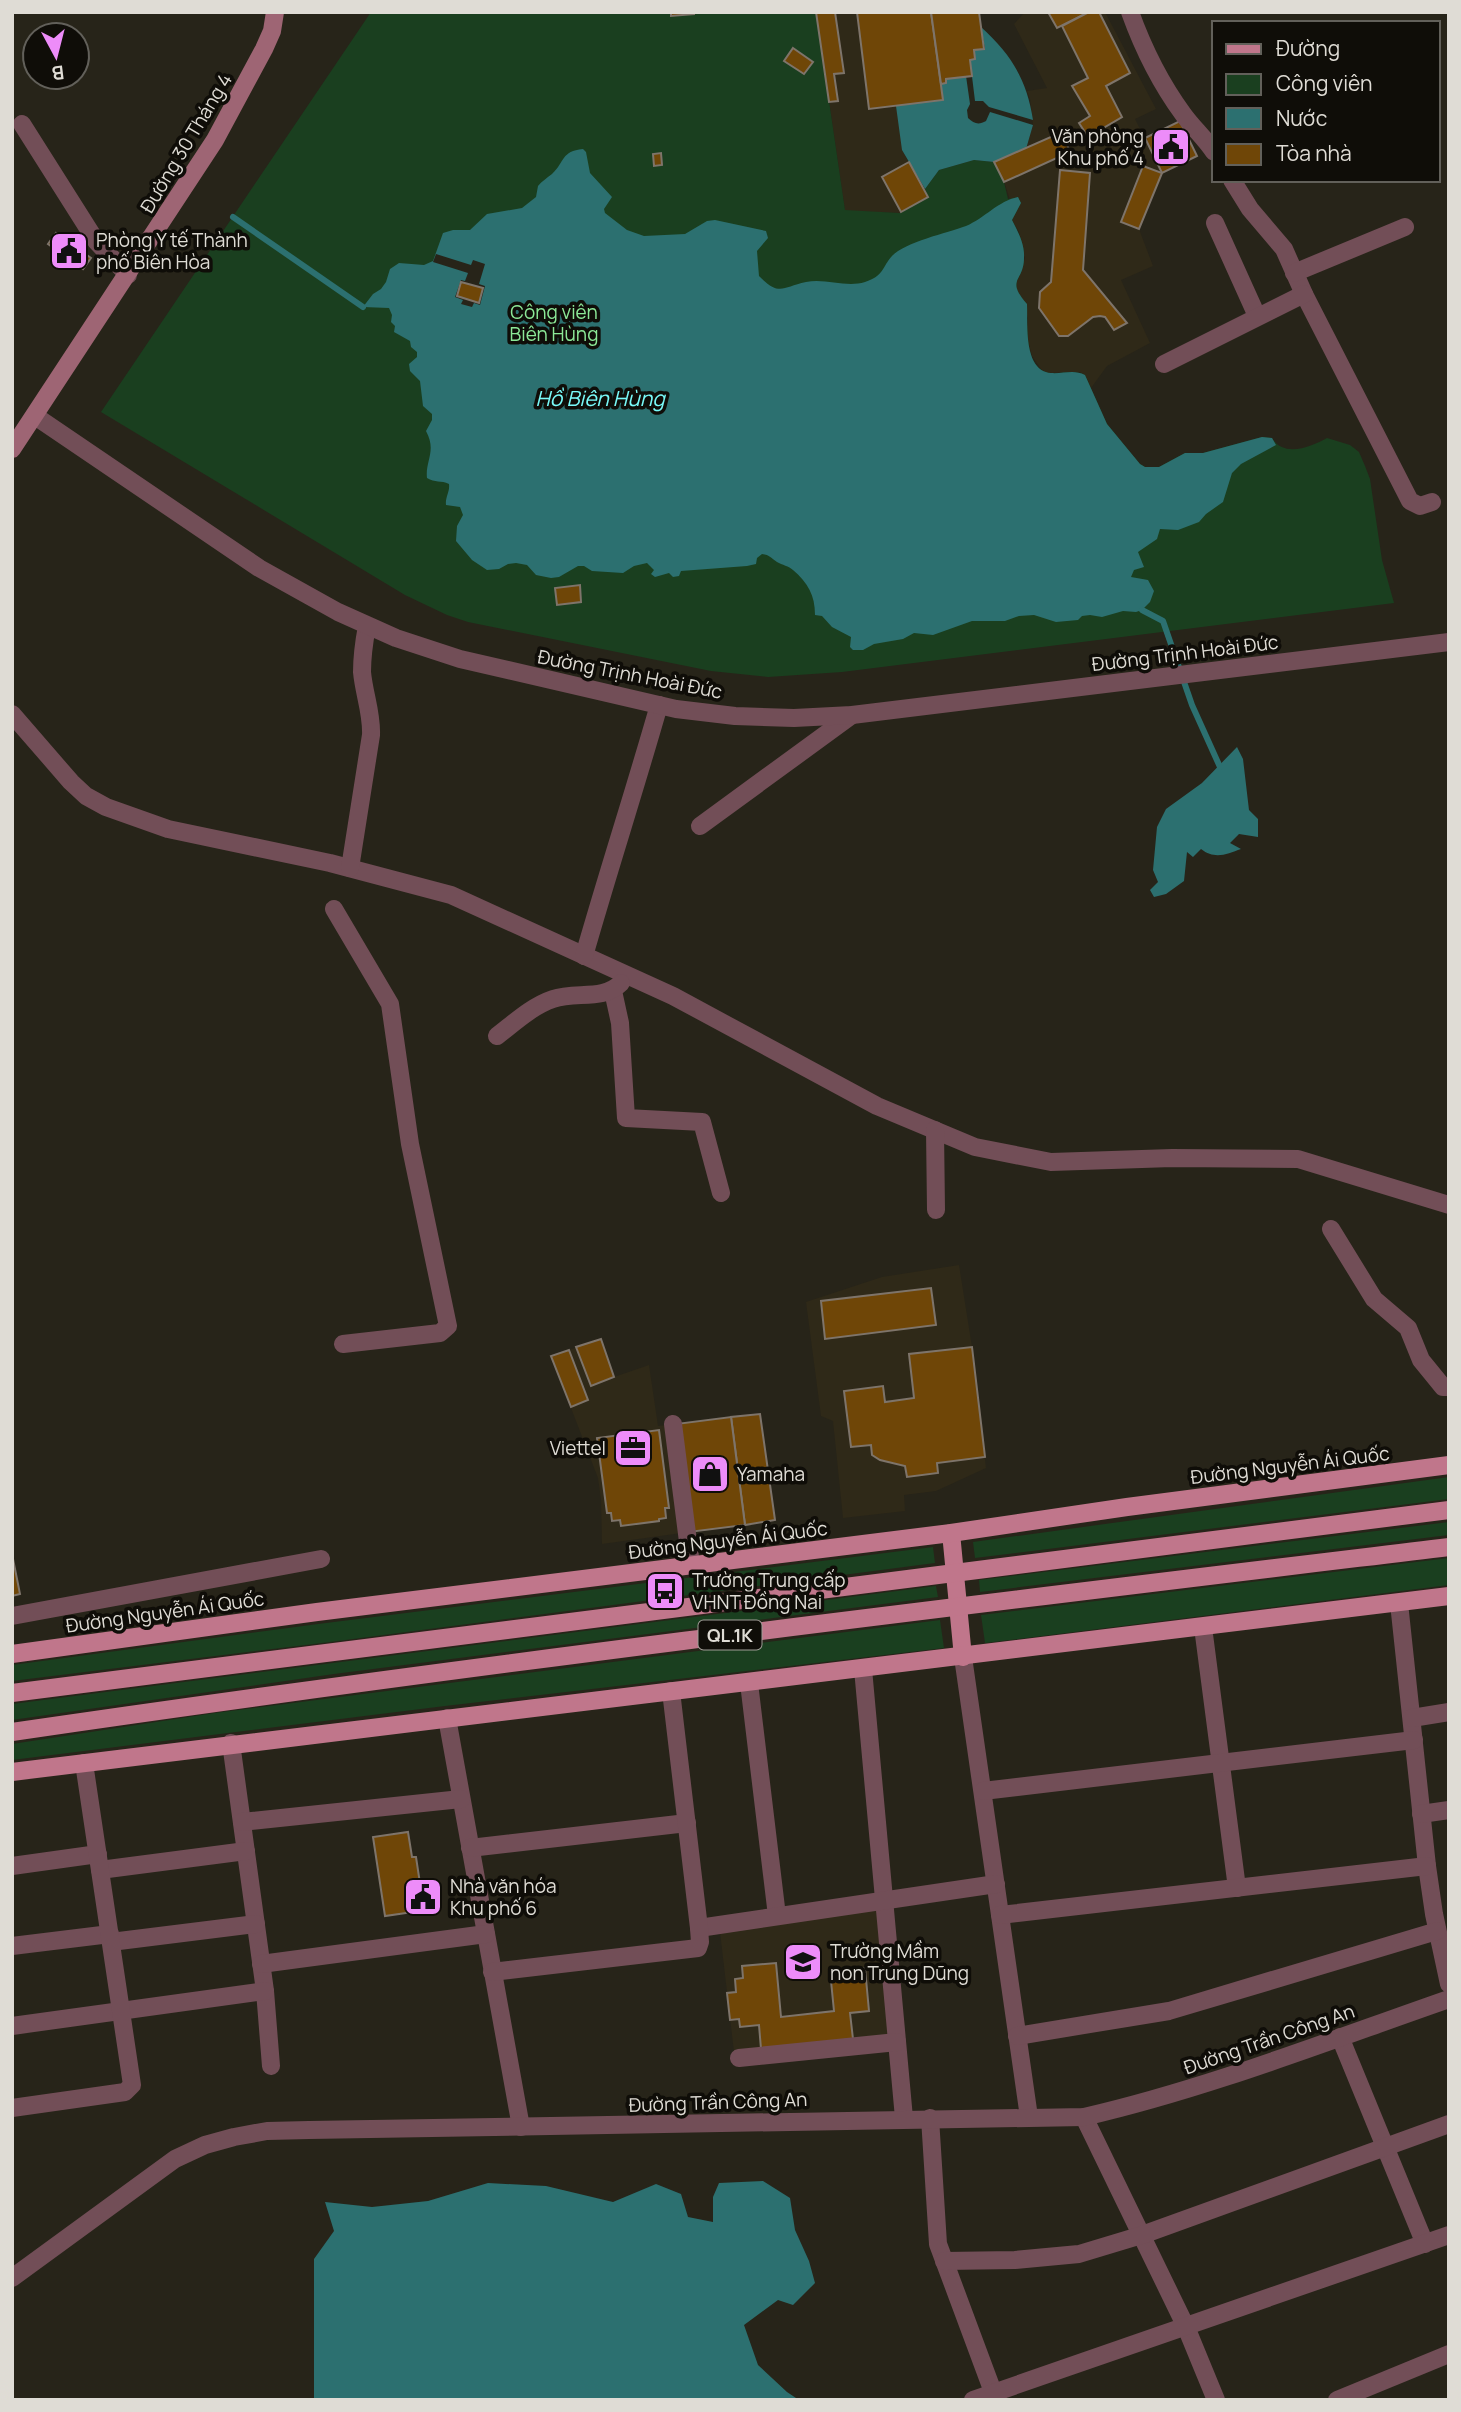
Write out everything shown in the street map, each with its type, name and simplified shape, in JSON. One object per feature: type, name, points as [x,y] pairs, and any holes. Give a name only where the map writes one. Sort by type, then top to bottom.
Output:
[{"type":"main road","name":"Đường 30 Tháng 4","points":[[272,31],[275,12]]},
{"type":"main road","name":"Đường 30 Tháng 4","points":[[12,449],[215,140],[252,74],[272,31],[288,12]]},
{"type":"main road","name":"Đường Nguyễn Ái Quốc","points":[[12,1654],[317,1612],[950,1533],[1449,1465]]},
{"type":"main road","name":"QL.1K","points":[[12,1693],[1449,1510]]},
{"type":"main road","points":[[950,1533],[963,1657]]},
{"type":"main road","name":"QL.1K","points":[[12,1732],[293,1691],[958,1606],[1449,1547]]},
{"type":"main road","points":[[12,1772],[231,1743],[1449,1597]]},
{"type":"street","points":[[1130,12],[1147,52],[1172,98],[1212,149]]},
{"type":"street","points":[[22,124],[96,241],[128,275]]},
{"type":"street","points":[[1233,182],[1250,209],[1284,249],[1304,294],[1410,501],[1420,506],[1432,502]]},
{"type":"street","points":[[1215,223],[1257,316]]},
{"type":"street","points":[[1294,273],[1405,227]]},
{"type":"street","points":[[1164,364],[1304,294]]},
{"type":"street","name":"Đường Trịnh Hoài Đức","points":[[35,416],[258,568],[367,626],[460,659],[659,705],[735,716],[794,718],[852,715],[1449,642]]},
{"type":"street","points":[[350,868],[371,735],[372,720],[362,674],[367,626]]},
{"type":"street","points":[[584,956],[659,705]]},
{"type":"street","points":[[12,714],[71,782],[86,796],[106,807],[168,829],[350,868],[451,895],[673,996],[877,1106],[975,1147],[1051,1162],[1172,1157],[1298,1159],[1449,1205]]},
{"type":"street","points":[[700,826],[852,715]]},
{"type":"street","points":[[334,909],[390,1003],[410,1144],[447,1326],[440,1333],[343,1344]]},
{"type":"street","points":[[498,1036],[552,999],[577,993],[600,995],[613,991],[629,976]]},
{"type":"street","points":[[613,991],[620,1023],[626,1118],[702,1122],[721,1193]]},
{"type":"street","points":[[935,1130],[936,1210]]},
{"type":"street","points":[[1331,1229],[1374,1298],[1408,1328],[1421,1360],[1443,1387],[1449,1387]]},
{"type":"street","points":[[673,1424],[691,1565]]},
{"type":"street","points":[[12,1616],[321,1559]]},
{"type":"street","points":[[1399,1603],[1427,1866],[1440,1919],[1449,1984]]},
{"type":"street","points":[[1203,1627],[1237,1888]]},
{"type":"street","points":[[963,1657],[1029,2118]]},
{"type":"street","points":[[863,1669],[904,2118]]},
{"type":"street","points":[[749,1683],[777,1916]]},
{"type":"street","points":[[492,1972],[698,1948],[701,1942],[671,1691]]},
{"type":"street","points":[[1412,1718],[1449,1712]]},
{"type":"street","points":[[447,1718],[521,2127]]},
{"type":"street","points":[[983,1791],[1414,1740]]},
{"type":"street","points":[[231,1743],[265,1991],[271,2066]]},
{"type":"street","points":[[12,2108],[129,2090],[132,2081],[84,1763]]},
{"type":"street","points":[[242,1822],[461,1798]]},
{"type":"street","points":[[1421,1814],[1449,1810]]},
{"type":"street","points":[[470,1848],[687,1823]]},
{"type":"street","points":[[12,1866],[246,1851]]},
{"type":"street","points":[[1000,1915],[1427,1866]]},
{"type":"street","points":[[699,1928],[996,1884]]},
{"type":"street","points":[[1017,2036],[1169,2011],[1440,1919]]},
{"type":"street","points":[[12,1946],[256,1924]]},
{"type":"street","points":[[261,1964],[486,1934]]},
{"type":"street","points":[[12,2026],[265,1991]]},
{"type":"street","name":"Đường Trần Công An","points":[[12,2278],[175,2159],[225,2140],[267,2131],[1084,2117],[1154,2100],[1449,1999]]},
{"type":"street","points":[[1340,2037],[1424,2244]]},
{"type":"street","points":[[739,2058],[897,2042]]},
{"type":"street","points":[[1084,2117],[1186,2327],[1216,2400]]},
{"type":"street","points":[[930,2118],[938,2244],[995,2396]]},
{"type":"street","points":[[944,2262],[1015,2260],[1079,2254],[1142,2235],[1449,2124]]},
{"type":"street","points":[[973,2400],[995,2396],[1449,2235]]},
{"type":"street","points":[[1337,2400],[1449,2354]]},
{"type":"shaded area","points":[[816,12],[979,12],[984,49],[974,51],[975,59],[970,60],[966,76],[946,83],[943,100],[902,150],[928,197],[900,213],[845,211]]},
{"type":"shaded area","points":[[1025,12],[1048,12],[1057,28],[1089,12],[1105,12],[1156,109],[1135,119],[1162,173],[1139,229],[1153,266],[1121,280],[1150,343],[1107,366],[1091,388],[1085,375],[1080,372],[1047,373],[1041,369],[1032,356],[1026,333],[1028,318],[1017,291],[1016,283],[1025,258],[1019,232],[1012,220],[1014,213],[1004,181],[1026,148],[1033,125],[1027,91],[1047,88],[1014,24]]},
{"type":"shaded area","points":[[959,1265],[986,1468],[936,1491],[904,1495],[905,1511],[843,1518],[833,1421],[821,1416],[806,1302],[882,1277]]},
{"type":"shaded area","name":"Viettel","points":[[601,1339],[614,1377],[649,1365],[658,1426],[676,1424],[689,1532],[602,1544],[598,1478],[551,1356]]},
{"type":"shaded area","name":"Trường Mầm non Trung Dũng","points":[[877,1908],[889,2036],[734,2052],[720,1932]]},
{"type":"green space","name":"Công viên Biên Hùng","points":[[371,12],[816,12],[845,210],[900,213],[928,197],[925,189],[939,170],[974,160],[994,162],[1004,182],[1008,199],[1018,197],[1021,203],[1012,220],[1021,238],[1024,253],[1023,266],[1016,285],[1027,304],[1029,345],[1036,364],[1051,373],[1073,372],[1085,375],[1107,424],[1145,467],[1159,467],[1185,453],[1203,453],[1262,437],[1272,438],[1283,448],[1290,449],[1313,445],[1327,438],[1350,445],[1359,452],[1370,479],[1382,560],[1394,603],[842,672],[768,677],[711,671],[468,622],[405,595],[101,412]]},
{"type":"green space","points":[[1449,1477],[1449,1499],[975,1558],[973,1542]]},
{"type":"green space","points":[[1449,1522],[1449,1535],[980,1592],[979,1580]]},
{"type":"green space","points":[[933,1547],[935,1563],[12,1681],[12,1665]]},
{"type":"green space","points":[[1449,1558],[1449,1585],[985,1643],[981,1615]]},
{"type":"green space","points":[[936,1586],[938,1597],[334,1674],[12,1720],[12,1704]]},
{"type":"green space","points":[[940,1620],[944,1648],[12,1760],[12,1744],[215,1713]]},
{"type":"water","points":[[981,27],[1001,47],[1016,69],[1027,92],[1033,120],[989,107],[983,101],[975,101],[970,60],[975,59],[974,50],[985,49]]},
{"type":"water","points":[[966,76],[970,104],[967,110],[968,118],[974,123],[981,123],[986,121],[990,112],[1033,125],[1026,149],[994,162],[974,160],[939,170],[925,189],[902,150],[896,106],[943,99],[941,84],[946,83],[946,79]]},
{"type":"water","name":"Hồ Biên Hùng","points":[[583,149],[590,173],[612,197],[604,209],[605,213],[627,230],[644,236],[685,234],[707,221],[715,220],[766,231],[768,238],[757,251],[759,276],[781,289],[813,281],[858,284],[871,280],[892,256],[906,246],[966,226],[1004,202],[1018,197],[1021,203],[1012,220],[1022,243],[1024,258],[1016,285],[1027,304],[1031,355],[1042,370],[1085,375],[1107,424],[1145,467],[1159,467],[1185,453],[1203,453],[1262,437],[1272,438],[1276,445],[1241,464],[1232,473],[1223,502],[1199,522],[1178,530],[1160,529],[1157,539],[1138,552],[1144,567],[1134,570],[1131,577],[1148,580],[1154,591],[1150,602],[1136,612],[1123,611],[1102,617],[1082,616],[1078,620],[1056,622],[1034,615],[1005,621],[972,621],[933,635],[914,633],[903,639],[874,644],[863,650],[853,650],[850,647],[851,637],[832,627],[822,616],[815,615],[812,595],[803,580],[791,569],[765,554],[757,558],[756,564],[681,571],[679,576],[673,577],[669,573],[655,577],[651,574],[654,570],[647,563],[634,566],[623,573],[592,571],[578,566],[559,577],[551,578],[536,575],[527,565],[516,563],[487,570],[472,560],[456,541],[457,526],[463,515],[460,507],[446,505],[449,484],[427,478],[431,444],[426,431],[432,414],[423,406],[420,381],[410,371],[409,364],[417,357],[417,352],[411,347],[410,341],[394,332],[395,326],[391,322],[389,308],[363,307],[386,282],[390,269],[399,263],[424,265],[433,261],[443,233],[470,230],[487,214],[522,208],[536,197],[538,186],[556,170],[567,155]]},
{"type":"water","points":[[1237,747],[1243,759],[1249,810],[1258,819],[1258,837],[1239,834],[1230,843],[1241,849],[1226,854],[1211,854],[1201,849],[1193,857],[1187,852],[1184,881],[1166,894],[1154,897],[1150,890],[1158,882],[1153,870],[1157,827],[1166,809],[1202,783]]},
{"type":"water","points":[[763,2181],[790,2198],[795,2230],[809,2261],[815,2283],[793,2305],[778,2300],[744,2325],[758,2365],[799,2400],[314,2400],[314,2259],[334,2231],[325,2202],[372,2207],[428,2201],[488,2183],[546,2186],[613,2202],[656,2184],[681,2194],[688,2217],[713,2222],[713,2197],[719,2183]]},
{"type":"pier","points":[[436,254],[471,265],[473,260],[485,264],[479,284],[485,286],[480,305],[474,303],[472,307],[461,304],[463,300],[455,297],[461,280],[465,281],[468,273],[433,262]]},
{"type":"building","points":[[671,12],[694,12],[694,14],[671,16]]},
{"type":"building","points":[[816,12],[835,12],[844,73],[834,74],[838,101],[829,102]]},
{"type":"building","points":[[857,12],[931,12],[943,100],[869,109]]},
{"type":"building","points":[[931,12],[979,12],[984,49],[974,50],[975,59],[970,60],[972,76],[946,79],[946,83],[941,84]]},
{"type":"building","points":[[1048,12],[1089,12],[1057,28]]},
{"type":"building","points":[[1089,12],[1099,12],[1130,73],[1106,86],[1122,117],[1088,137],[1079,123],[1090,116],[1072,86],[1088,78],[1062,26]]},
{"type":"building","points":[[793,48],[813,62],[804,74],[784,61]]},
{"type":"building","name":"Văn phòng Khu phố 4","points":[[1180,121],[1197,156],[1162,173],[1145,138]]},
{"type":"building","points":[[1062,132],[1070,152],[1004,182],[994,162]]},
{"type":"building","points":[[661,153],[662,165],[654,166],[653,154]]},
{"type":"building","points":[[909,162],[928,197],[901,212],[882,177]]},
{"type":"building","points":[[1143,166],[1162,173],[1139,229],[1121,222]]},
{"type":"building","points":[[1060,170],[1090,173],[1083,270],[1127,323],[1114,330],[1105,317],[1100,316],[1093,317],[1068,336],[1059,336],[1039,308],[1040,292],[1051,282]]},
{"type":"building","name":"Phòng Y tế Thành phố Biên Hòa","points":[[56,233],[91,258],[83,269],[48,244]]},
{"type":"building","points":[[461,282],[483,288],[479,303],[457,296]]},
{"type":"building","points":[[580,585],[581,602],[557,605],[555,588]]},
{"type":"building","points":[[931,1288],[936,1325],[825,1339],[821,1301]]},
{"type":"building","points":[[601,1339],[614,1377],[591,1386],[576,1347]]},
{"type":"building","points":[[972,1347],[985,1457],[937,1463],[938,1473],[907,1477],[905,1466],[880,1460],[872,1455],[871,1445],[851,1447],[844,1391],[883,1386],[885,1402],[914,1398],[909,1354]]},
{"type":"building","points":[[569,1350],[588,1400],[571,1407],[551,1356]]},
{"type":"building","points":[[760,1414],[775,1520],[745,1525],[731,1417]]},
{"type":"building","name":"Yamaha","points":[[731,1417],[745,1525],[689,1532],[676,1424]]},
{"type":"building","points":[[659,1430],[669,1508],[665,1508],[666,1518],[621,1526],[620,1520],[612,1521],[611,1513],[607,1513],[597,1438]]},
{"type":"building","points":[[12,1554],[20,1594],[12,1596]]},
{"type":"building","points":[[408,1832],[412,1857],[416,1857],[421,1890],[417,1891],[420,1911],[385,1916],[373,1837]]},
{"type":"building","points":[[776,1963],[781,2017],[834,2011],[830,1971],[865,1968],[869,2011],[850,2013],[853,2039],[761,2049],[759,2025],[740,2027],[739,2019],[730,2020],[727,1993],[736,1992],[735,1979],[743,1978],[742,1966]]},
{"type":"waterway","points":[[233,217],[363,307]]},
{"type":"waterway","points":[[1142,610],[1163,621],[1192,705],[1220,767]]},
{"type":"place","name":"Văn phòng Khu phố 4","points":[[1171,147]]},
{"type":"place","name":"Phòng Y tế Thành phố Biên Hòa","points":[[69,251]]},
{"type":"place","name":"Viettel","points":[[633,1448]]},
{"type":"place","name":"Yamaha","points":[[710,1474]]},
{"type":"place","name":"Trường Trung cấp VHNT Đồng Nai","points":[[665,1591]]},
{"type":"place","name":"Nhà văn hóa Khu phố 6","points":[[423,1897]]},
{"type":"place","name":"Trường Mầm non Trung Dũng","points":[[803,1962]]}]
